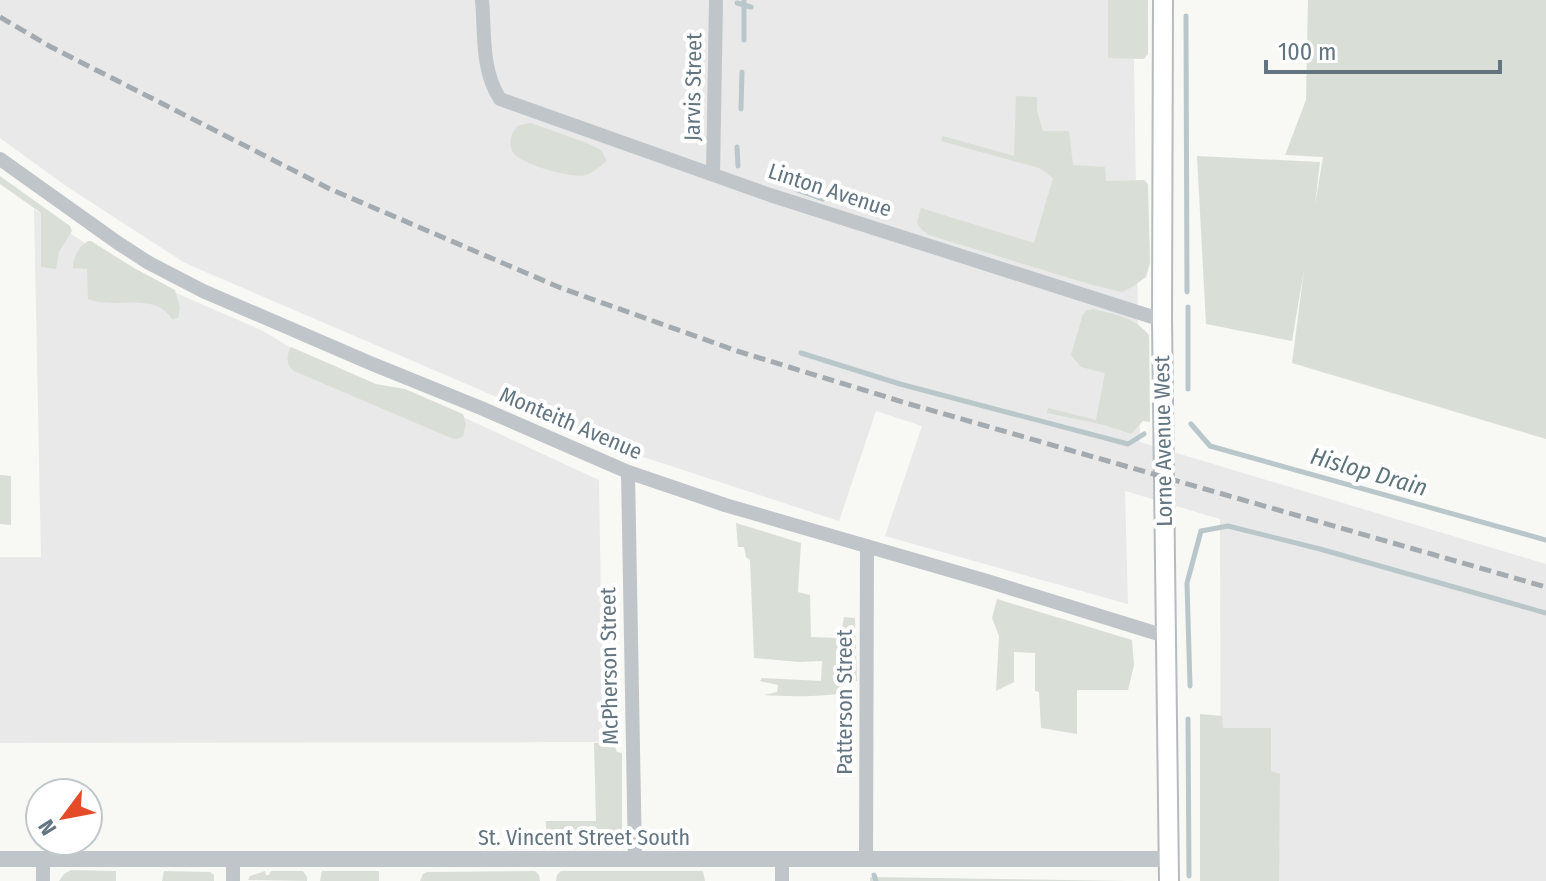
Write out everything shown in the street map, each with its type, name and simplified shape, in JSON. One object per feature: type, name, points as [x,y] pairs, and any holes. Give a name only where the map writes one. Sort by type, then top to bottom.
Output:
[{"type":"main road","name":"Lorne Avenue West","points":[[1163,0],[1162,320],[1169,881]]},
{"type":"street","name":"Linton Avenue","points":[[482,0],[487,71],[500,99],[713,175],[1162,320]]},
{"type":"street","name":"Jarvis Street","points":[[713,175],[716,0]]},
{"type":"street","name":"Monteith Avenue","points":[[0,159],[118,243],[203,291],[628,472],[725,505],[1165,636]]},
{"type":"street","name":"McPherson Street","points":[[628,472],[635,859]]},
{"type":"street","name":"Patterson Street","points":[[866,859],[867,546]]},
{"type":"street","name":"St. Vincent Street South","points":[[0,859],[1168,859]]},
{"type":"street","points":[[43,859],[43,881]]},
{"type":"street","points":[[233,859],[233,881]]},
{"type":"street","points":[[782,859],[782,881]]},
{"type":"shaded area","points":[[0,0],[1133,0],[1140,442],[1546,564],[1546,881],[1221,881],[1220,519],[1125,491],[1128,604],[885,536],[922,426],[876,411],[839,521],[622,450],[569,428],[185,263],[66,186],[0,138]]},
{"type":"shaded area","points":[[1108,0],[1148,0],[1148,54],[1144,59],[1108,58]]},
{"type":"shaded area","points":[[1308,0],[1546,0],[1546,439],[1292,363],[1304,270],[1292,341],[1206,324],[1197,156],[1320,162],[1315,205],[1323,157],[1285,155],[1306,100]]},
{"type":"shaded area","points":[[1016,96],[1037,97],[1037,111],[1043,131],[1069,131],[1073,165],[1105,167],[1106,181],[1144,180],[1148,184],[1150,262],[1146,277],[1132,287],[1122,292],[1089,284],[929,235],[921,229],[917,222],[921,208],[1034,243],[1053,178],[1039,168],[941,141],[943,136],[1014,156]]},
{"type":"shaded area","points":[[531,123],[601,150],[607,161],[591,173],[580,176],[538,167],[519,158],[511,148],[513,132],[518,126]]},
{"type":"shaded area","points":[[0,176],[70,226],[72,231],[59,252],[56,269],[41,267],[41,213],[0,184]]},
{"type":"shaded area","points":[[34,209],[130,273],[261,330],[312,360],[376,386],[411,393],[599,480],[603,742],[0,743],[0,557],[41,557]]},
{"type":"shaded area","points":[[88,241],[175,290],[180,308],[178,318],[172,319],[164,311],[144,303],[110,303],[88,299],[87,269],[73,268],[77,252]]},
{"type":"shaded area","points":[[1093,309],[1130,320],[1149,335],[1150,422],[1143,421],[1131,434],[1047,413],[1048,408],[1096,420],[1105,373],[1081,367],[1071,355],[1083,314]]},
{"type":"shaded area","points":[[291,347],[376,384],[405,389],[463,414],[466,424],[463,436],[451,438],[294,371],[288,360]]},
{"type":"shaded area","points":[[0,475],[11,476],[11,525],[0,524]]},
{"type":"shaded area","points":[[736,523],[801,543],[798,592],[810,595],[811,637],[840,638],[844,617],[855,618],[857,681],[844,683],[843,689],[855,691],[810,696],[764,695],[777,692],[778,685],[760,681],[762,678],[821,681],[822,661],[754,658],[750,560],[744,547],[738,547]]},
{"type":"shaded area","points":[[997,599],[1132,640],[1134,665],[1128,690],[1077,690],[1077,734],[1041,728],[1039,692],[1035,691],[1035,653],[1014,652],[1014,682],[996,691],[999,636],[992,618]]},
{"type":"shaded area","points":[[1200,714],[1222,716],[1223,728],[1271,728],[1271,771],[1280,774],[1279,881],[1200,881]]},
{"type":"shaded area","points":[[613,742],[617,752],[622,753],[622,836],[546,837],[546,821],[596,821],[594,743]]},
{"type":"shaded area","points":[[71,870],[116,871],[116,881],[59,881]]},
{"type":"shaded area","points":[[164,871],[210,872],[214,875],[214,881],[162,881]]},
{"type":"shaded area","points":[[265,871],[269,875],[271,871],[303,871],[307,881],[248,880],[250,876]]},
{"type":"shaded area","points":[[322,871],[379,871],[379,881],[320,881]]},
{"type":"shaded area","points":[[535,871],[540,881],[420,881],[427,872]]},
{"type":"shaded area","points":[[561,871],[703,871],[705,881],[556,881]]},
{"type":"shaded area","points":[[870,877],[1127,881],[870,881]]},
{"type":"waterway","points":[[744,0],[744,40]]},
{"type":"waterway","points":[[737,3],[751,7]]},
{"type":"waterway","points":[[1186,16],[1187,292]]},
{"type":"waterway","points":[[741,109],[742,72]]},
{"type":"waterway","points":[[737,147],[738,166]]},
{"type":"waterway","points":[[797,190],[823,199]]},
{"type":"waterway","points":[[1188,307],[1188,389]]},
{"type":"waterway","name":"Hislop Drain","points":[[801,353],[900,384],[1128,444],[1144,434]]},
{"type":"waterway","name":"Hislop Drain","points":[[1191,424],[1210,446],[1546,540]]},
{"type":"waterway","points":[[1190,686],[1187,583],[1201,531],[1228,526],[1546,613]]},
{"type":"waterway","points":[[1188,719],[1189,876]]},
{"type":"waterway","points":[[874,875],[876,881]]},
{"type":"railway","points":[[0,17],[51,47],[330,189],[561,288],[737,351],[906,403],[1546,587]]}]
